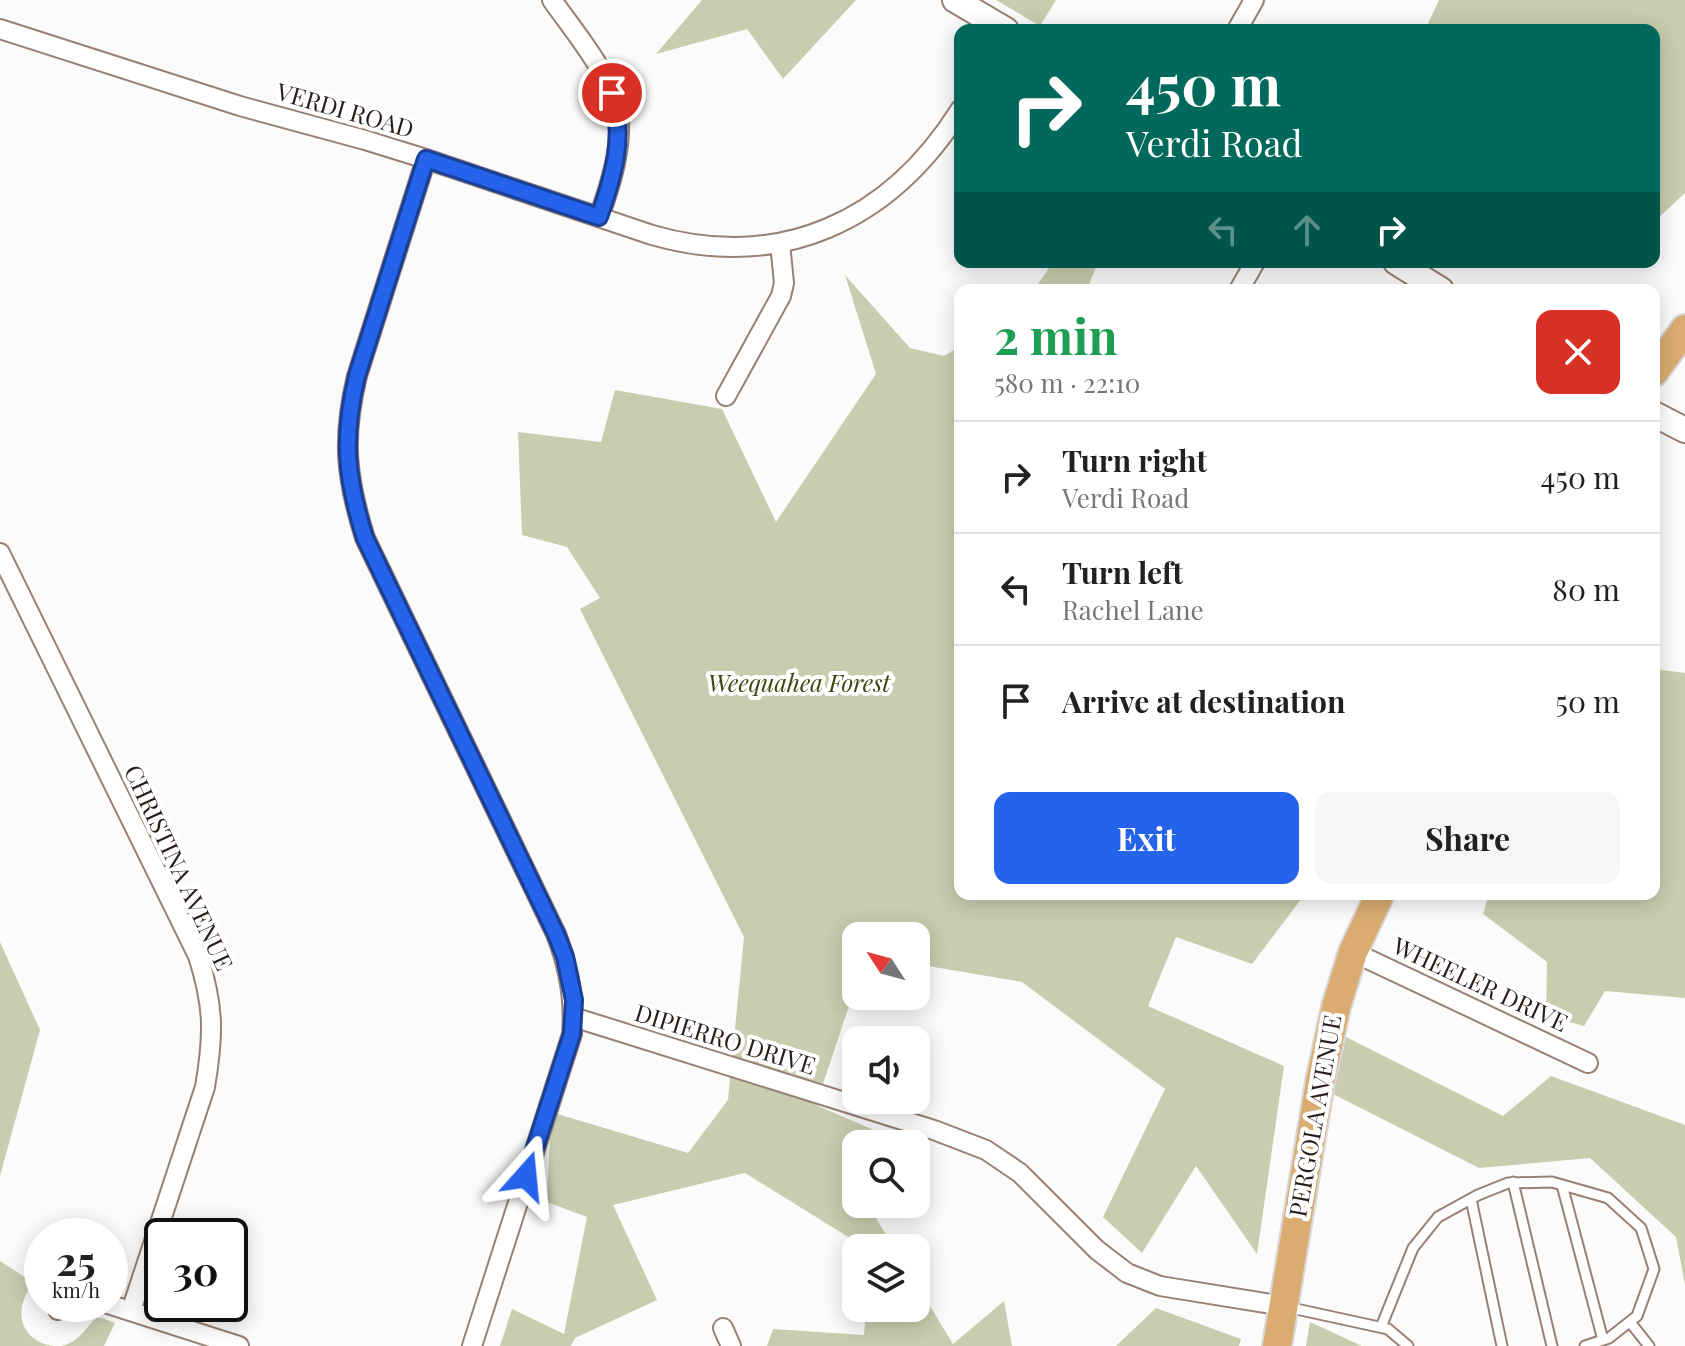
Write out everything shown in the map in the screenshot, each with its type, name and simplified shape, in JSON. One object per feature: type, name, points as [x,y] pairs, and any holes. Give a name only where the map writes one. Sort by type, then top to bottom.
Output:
[{"type":"main road","points":[[1660,364],[1685,329]]},
{"type":"main road","name":"PERGOLA AVENUE","points":[[1277,1346],[1320,1082],[1336,1007],[1353,952],[1377,900]]},
{"type":"street","points":[[552,0],[602,74],[618,113],[614,170],[599,217]]},
{"type":"street","points":[[955,0],[996,24]]},
{"type":"street","points":[[1240,24],[1254,0]]},
{"type":"street","name":"VERDI ROAD","points":[[0,29],[240,106],[426,159],[652,235],[725,247],[780,243],[838,224],[881,199],[908,176],[954,119]]},
{"type":"street","points":[[426,159],[350,403],[349,479],[365,538],[556,934],[565,957],[574,1000],[572,1034],[472,1346]]},
{"type":"street","points":[[726,396],[781,296],[784,283],[780,243]]},
{"type":"street","points":[[1406,268],[1431,284]]},
{"type":"street","points":[[1660,417],[1685,430]]},
{"type":"street","name":"CHRISTINA AVENUE","points":[[0,553],[198,956],[210,996],[211,1048],[205,1087],[131,1311]]},
{"type":"street","name":"WHEELER DRIVE","points":[[1353,952],[1588,1063]]},
{"type":"street","name":"DIPIERRO DRIVE","points":[[573,1017],[969,1143],[986,1150],[1020,1173],[1097,1250],[1127,1273],[1160,1286],[1283,1306]]},
{"type":"street","points":[[128,1310],[239,1346]]},
{"type":"street","points":[[723,1328],[731,1346]]},
{"type":"lane","points":[[1513,1182],[1552,1346]]},
{"type":"lane","points":[[1381,1327],[1413,1248],[1438,1217],[1508,1183],[1552,1182],[1608,1198],[1641,1228],[1654,1269],[1637,1316],[1609,1338],[1585,1346]]},
{"type":"lane","points":[[1562,1185],[1603,1340]]},
{"type":"lane","points":[[1471,1199],[1502,1346]]},
{"type":"lane","points":[[1283,1306],[1388,1329],[1408,1346]]},
{"type":"lane","points":[[1630,1322],[1649,1346]]},
{"type":"green space","points":[[702,0],[856,0],[783,79],[747,29],[656,54]]},
{"type":"green space","points":[[996,0],[1056,0],[1041,24]]},
{"type":"green space","points":[[1439,0],[1685,0],[1685,193],[1660,216],[1660,24],[1428,24]]},
{"type":"green space","points":[[1049,268],[1096,268],[1089,284],[1038,284]]},
{"type":"green space","name":"Weequahea Forest","points":[[845,275],[910,348],[944,356],[954,350],[954,900],[1300,900],[1252,964],[1176,937],[1148,1006],[1284,1066],[1257,1254],[1196,1166],[1142,1253],[1103,1217],[1165,1089],[1022,982],[930,966],[930,922],[842,922],[842,1010],[848,1010],[816,1105],[874,1130],[842,1130],[842,1218],[876,1218],[886,1234],[843,1234],[745,1173],[613,1205],[657,1300],[575,1338],[571,1346],[500,1346],[512,1309],[564,1334],[587,1217],[547,1202],[551,1112],[688,1153],[728,1100],[744,937],[580,609],[600,598],[567,547],[522,535],[518,432],[601,442],[615,390],[722,409],[776,522],[876,374]]},
{"type":"green space","points":[[1660,670],[1685,673],[1685,998],[1605,991],[1584,1026],[1546,1016],[1547,962],[1483,914],[1487,900],[1660,900]]},
{"type":"green space","points":[[0,942],[40,1030],[0,1176]]},
{"type":"green space","points":[[1346,1037],[1503,1116],[1551,1076],[1685,1125],[1685,1285],[1676,1237],[1590,1158],[1479,1168],[1333,1094]]},
{"type":"green space","points":[[0,1261],[24,1277],[21,1313],[26,1330],[33,1338],[54,1346],[0,1346]]},
{"type":"green space","points":[[1004,1301],[1012,1346],[767,1346],[773,1329],[864,1335],[865,1322],[930,1322],[930,1306],[953,1344]]},
{"type":"green space","points":[[1156,1308],[1241,1339],[1239,1346],[1116,1346]]},
{"type":"green space","points":[[92,1322],[115,1323],[104,1346],[61,1346],[77,1339]]},
{"type":"green space","points":[[1310,1322],[1362,1346],[1306,1346]]},
{"type":"route","points":[[526,1176],[572,1034],[574,1000],[565,957],[365,538],[349,479],[348,428],[357,376],[426,159],[599,217],[617,150],[618,113],[612,93]]}]
